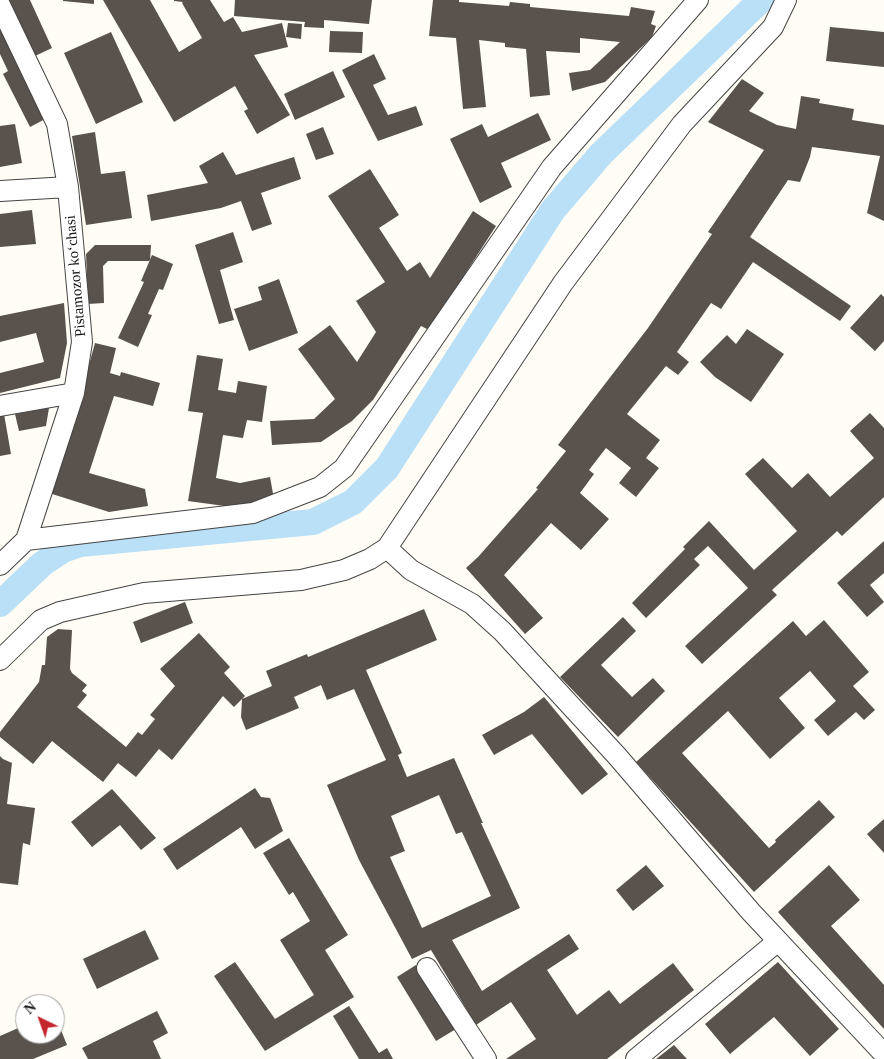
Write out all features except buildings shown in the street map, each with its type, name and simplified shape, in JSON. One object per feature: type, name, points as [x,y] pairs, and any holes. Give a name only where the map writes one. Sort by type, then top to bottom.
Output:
[{"type":"street","points":[[26,540],[253,513],[320,487],[344,468],[552,166],[698,0]]},
{"type":"street","points":[[0,660],[41,620],[60,612],[144,593],[300,580],[344,570],[370,559],[387,548],[563,283],[682,124],[773,27],[786,0]]},
{"type":"street","name":"Pistamozor koʻchasi","points":[[0,5],[57,124],[68,187],[82,342],[74,393],[26,540],[0,565]]},
{"type":"street","points":[[0,191],[68,187]]},
{"type":"street","points":[[0,406],[74,393]]},
{"type":"street","points":[[387,548],[410,570],[472,604],[502,631],[617,756],[751,912],[884,1054]]},
{"type":"street","points":[[636,1059],[778,941]]},
{"type":"street","points":[[427,968],[486,1059]]},
{"type":"waterway","points":[[0,604],[42,564],[63,550],[80,544],[313,522],[353,502],[387,468],[553,210],[601,154],[761,0]]}]
